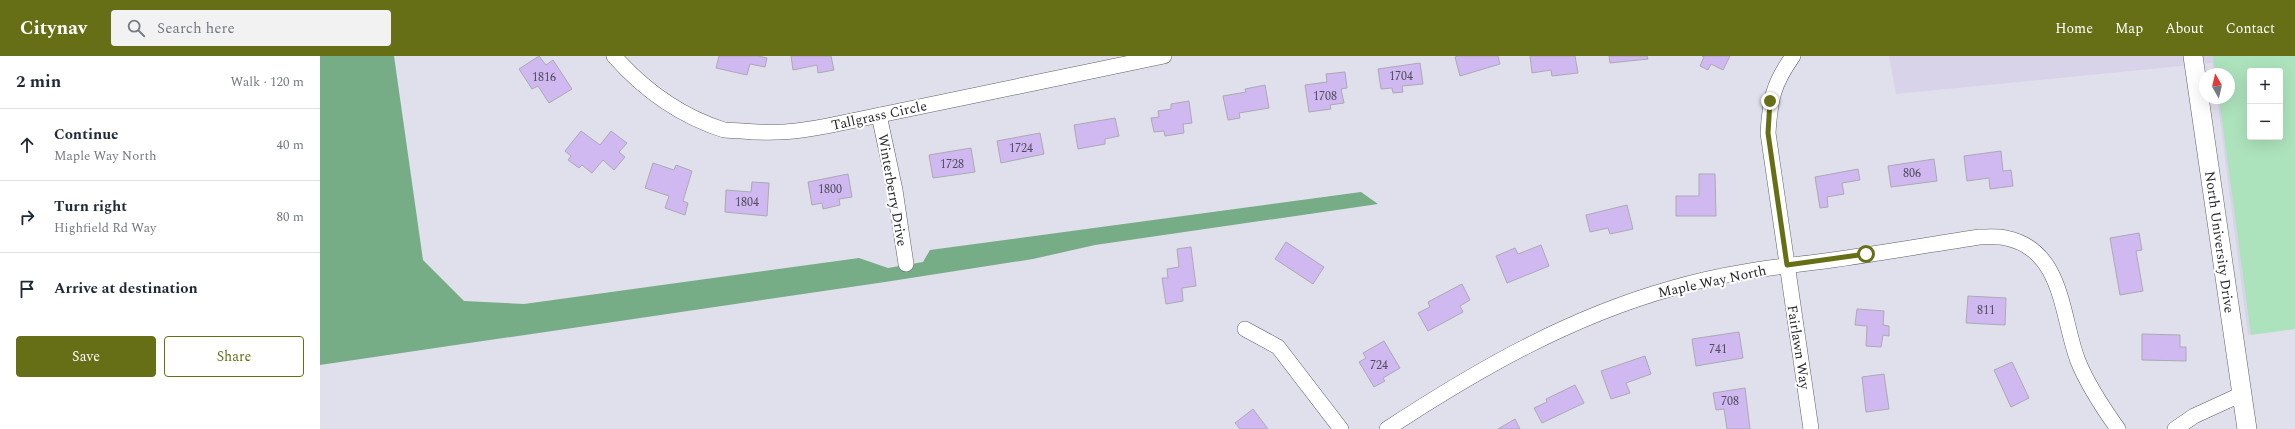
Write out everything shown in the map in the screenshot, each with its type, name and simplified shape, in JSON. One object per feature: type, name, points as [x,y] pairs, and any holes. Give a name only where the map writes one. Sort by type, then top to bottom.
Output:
[{"type":"street","name":"Tallgrass Circle","points":[[614,56],[630,74],[662,100],[688,115],[725,130],[788,133],[1164,56]]},
{"type":"street","name":"Fairlawn Way","points":[[1793,56],[1783,69],[1770,101],[1768,133],[1811,429]]},
{"type":"street","name":"North University Drive","points":[[2193,56],[2247,429]]},
{"type":"street","name":"Winterberry Drive","points":[[879,115],[894,190],[906,264]]},
{"type":"street","name":"Maple Way North","points":[[1387,429],[1498,361],[1541,338],[1592,315],[1680,286],[1787,265],[1979,237],[2005,238],[2027,247],[2039,255],[2054,276],[2078,361],[2100,405],[2118,429]]},
{"type":"street","points":[[1244,328],[1278,348],[1341,429]]},
{"type":"street","points":[[2175,429],[2194,416],[2242,394]]},
{"type":"shaded area","points":[[1889,56],[2295,56],[2295,329],[2248,335],[2218,104],[2235,104],[2235,68],[2213,68],[2212,63],[1896,94]]},
{"type":"green space","points":[[320,56],[394,56],[423,260],[464,301],[524,304],[859,258],[888,268],[923,262],[930,250],[1361,192],[1378,204],[1095,245],[1033,259],[885,282],[320,365]]},
{"type":"green space","points":[[2213,56],[2295,56],[2295,329],[2251,335],[2220,104],[2235,104],[2235,68],[2214,68]]},
{"type":"building","points":[[539,56],[546,65],[553,60],[572,89],[549,103],[538,86],[532,89],[519,69]]},
{"type":"building","points":[[719,56],[758,56],[767,58],[765,67],[750,64],[747,75],[716,68]]},
{"type":"building","points":[[791,56],[831,56],[834,70],[818,73],[817,65],[793,70]]},
{"type":"building","points":[[1498,56],[1500,64],[1460,76],[1455,57]]},
{"type":"building","points":[[1530,56],[1575,56],[1578,73],[1552,76],[1551,70],[1532,73]]},
{"type":"building","points":[[1609,56],[1647,56],[1648,59],[1610,63]]},
{"type":"building","points":[[1702,56],[1730,56],[1723,70],[1711,64],[1708,70],[1700,66],[1704,57]]},
{"type":"building","points":[[1420,63],[1423,84],[1402,86],[1403,92],[1393,93],[1392,88],[1381,89],[1378,69]]},
{"type":"building","points":[[1345,72],[1347,88],[1341,89],[1344,103],[1330,105],[1331,109],[1309,112],[1305,85],[1327,82],[1326,74]]},
{"type":"building","points":[[1265,85],[1269,108],[1239,113],[1240,118],[1228,120],[1223,96],[1246,92],[1245,89]]},
{"type":"building","points":[[1189,101],[1192,123],[1183,124],[1184,133],[1165,136],[1164,131],[1154,132],[1151,118],[1159,117],[1158,111],[1171,109],[1171,104]]},
{"type":"building","points":[[1115,118],[1119,136],[1105,139],[1105,144],[1078,149],[1074,125]]},
{"type":"building","points":[[581,131],[600,145],[611,131],[627,143],[619,152],[625,157],[614,170],[603,160],[592,173],[582,165],[579,168],[568,160],[571,156],[565,151]]},
{"type":"building","points":[[1040,133],[1044,154],[1001,163],[997,141]]},
{"type":"building","points":[[971,148],[975,172],[933,178],[929,155]]},
{"type":"building","points":[[2001,151],[2003,171],[2011,170],[2013,186],[1990,189],[1989,178],[1967,181],[1964,156]]},
{"type":"building","points":[[1934,159],[1937,181],[1891,187],[1888,166]]},
{"type":"building","points":[[653,163],[674,170],[676,165],[692,171],[683,201],[688,203],[685,215],[665,208],[669,196],[645,188]]},
{"type":"building","points":[[1858,169],[1860,180],[1842,183],[1844,194],[1827,197],[1828,207],[1820,208],[1815,177]]},
{"type":"building","points":[[848,174],[852,197],[839,199],[840,205],[823,209],[822,203],[812,205],[808,182]]},
{"type":"building","points":[[1699,174],[1715,174],[1716,216],[1676,216],[1676,196],[1699,196]]},
{"type":"building","points":[[752,182],[769,183],[767,216],[725,212],[726,190],[751,192]]},
{"type":"building","points":[[1627,205],[1633,229],[1610,234],[1608,228],[1590,232],[1586,215]]},
{"type":"building","points":[[2139,233],[2142,250],[2136,251],[2143,291],[2120,295],[2110,238]]},
{"type":"building","points":[[1286,242],[1324,267],[1313,284],[1275,259]]},
{"type":"building","points":[[1541,245],[1549,266],[1507,283],[1496,256],[1515,248],[1518,254]]},
{"type":"building","points":[[1191,247],[1196,286],[1182,288],[1183,301],[1166,304],[1162,278],[1168,278],[1167,269],[1179,267],[1177,249]]},
{"type":"building","points":[[1462,284],[1470,300],[1460,306],[1463,312],[1428,331],[1418,313],[1430,307],[1428,302]]},
{"type":"building","points":[[1968,296],[2006,298],[2005,325],[1966,323]]},
{"type":"building","points":[[1857,309],[1884,311],[1883,325],[1889,326],[1889,336],[1883,335],[1881,347],[1866,346],[1867,326],[1855,325]]},
{"type":"building","points":[[1739,332],[1743,358],[1696,366],[1692,339]]},
{"type":"building","points":[[2142,334],[2180,335],[2180,347],[2186,347],[2186,361],[2142,360]]},
{"type":"building","points":[[1384,341],[1400,368],[1383,378],[1385,381],[1374,387],[1359,362],[1366,358],[1363,353]]},
{"type":"building","points":[[1645,356],[1651,374],[1626,383],[1630,393],[1611,399],[1601,371]]},
{"type":"building","points":[[2012,362],[2029,398],[2011,407],[1994,370]]},
{"type":"building","points":[[1884,374],[1889,409],[1866,412],[1862,377]]},
{"type":"building","points":[[1575,385],[1584,403],[1542,423],[1534,408],[1547,402],[1546,399]]},
{"type":"building","points":[[1745,388],[1750,429],[1727,429],[1724,409],[1716,410],[1713,393]]},
{"type":"building","points":[[1253,409],[1268,429],[1240,429],[1235,423]]},
{"type":"building","points":[[1515,419],[1520,429],[1498,429]]},
{"type":"route","points":[[1770,101],[1768,133],[1787,265],[1826,261],[1866,254]]}]
